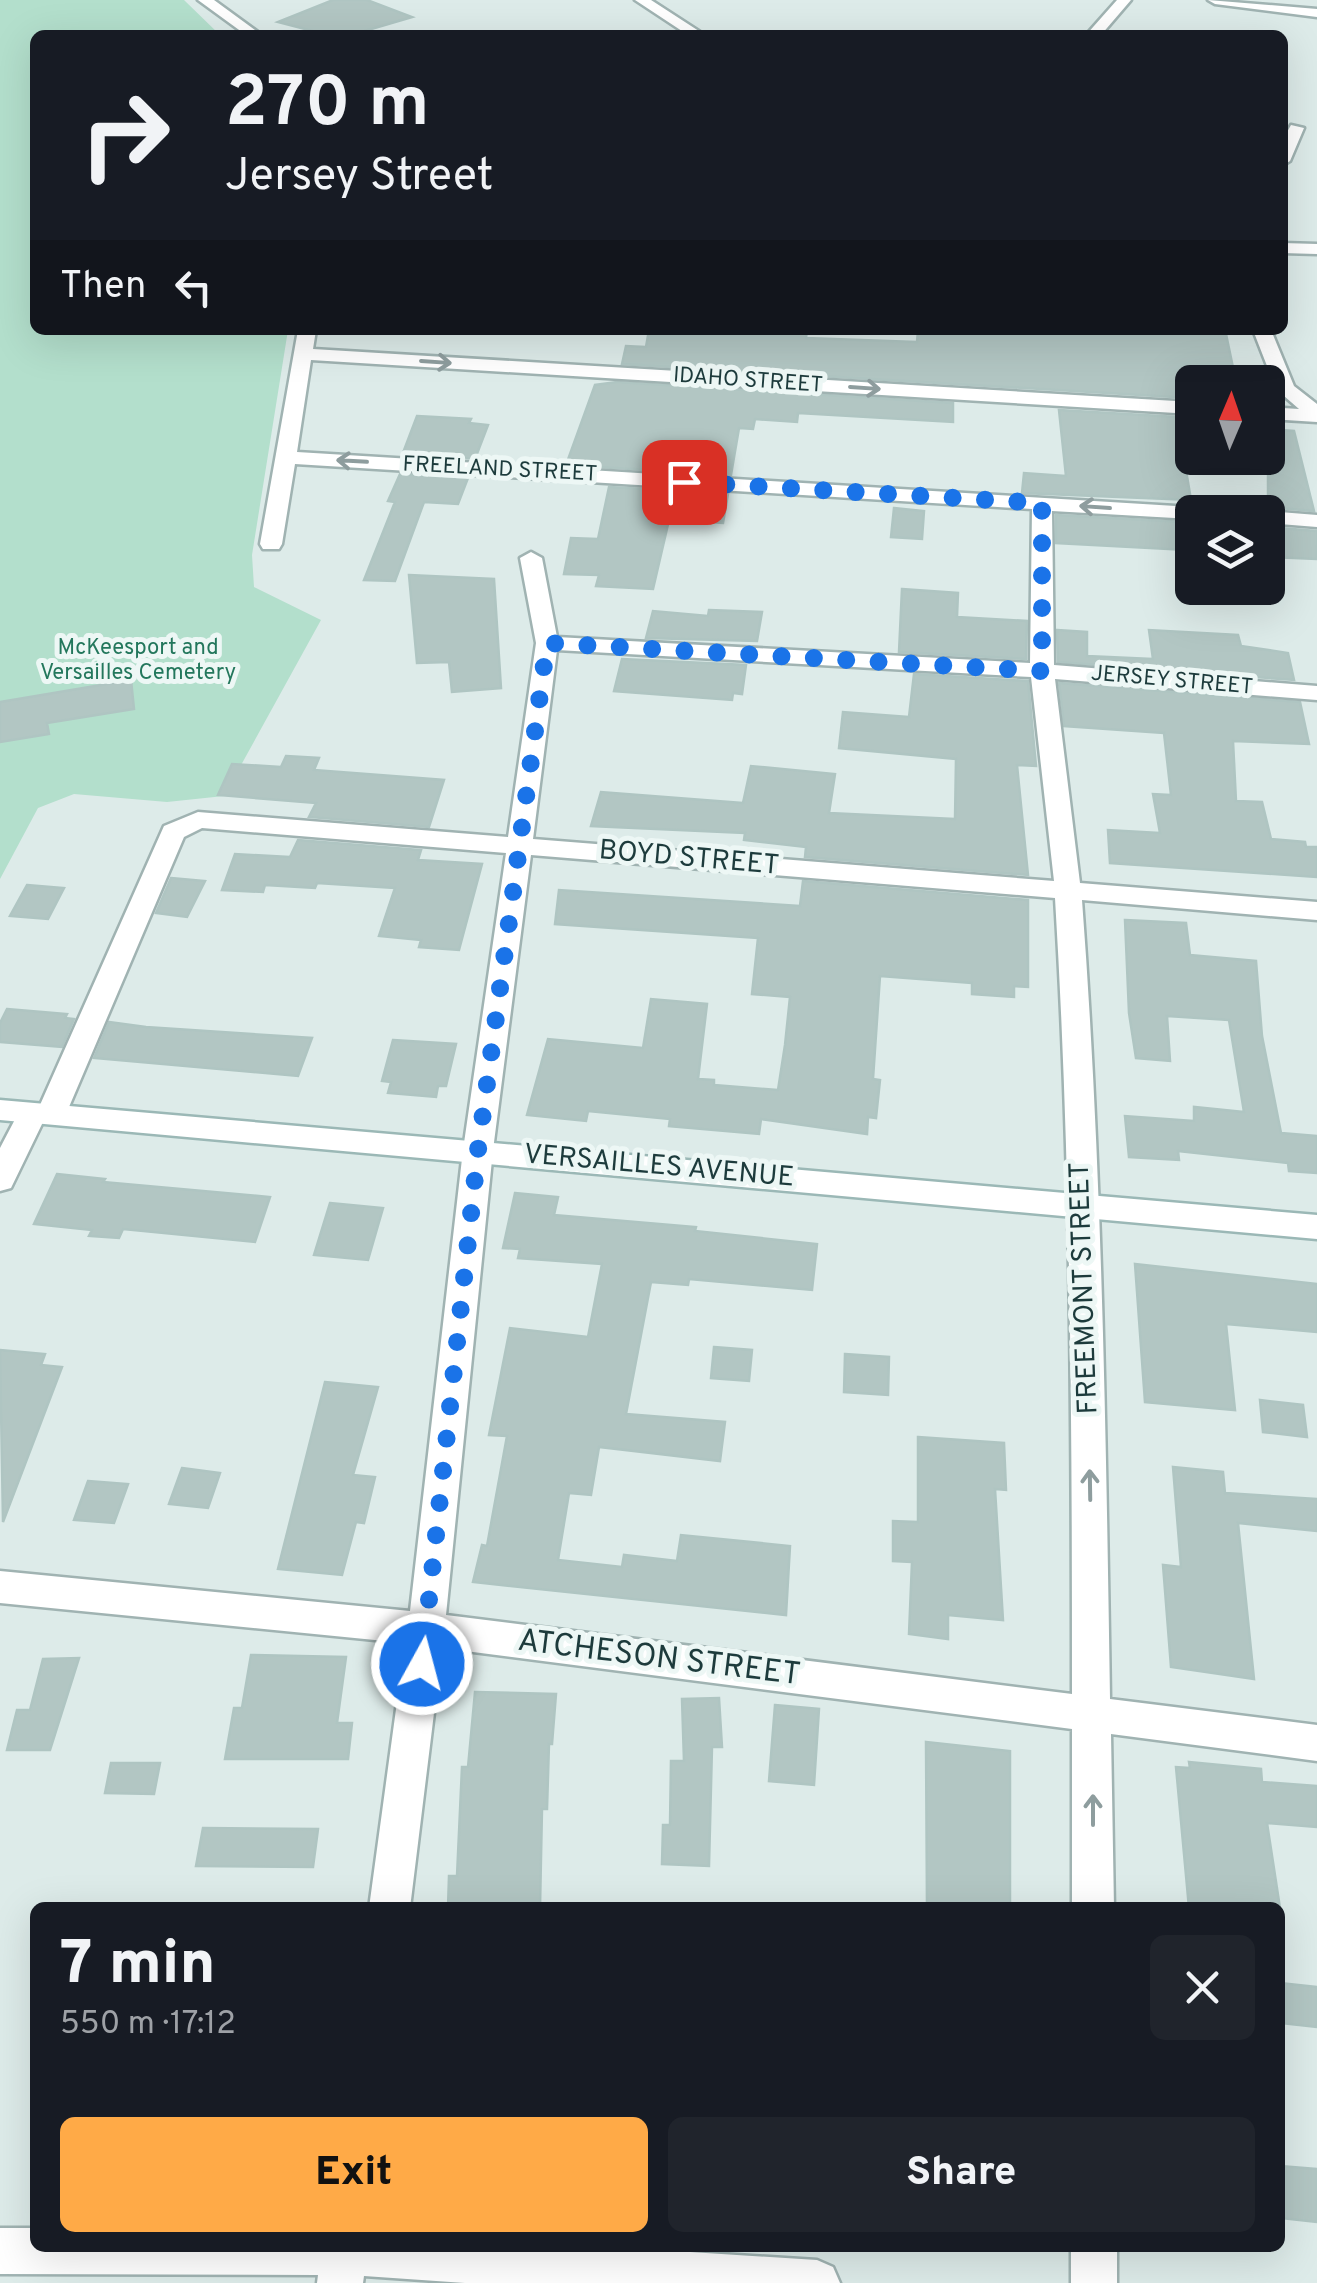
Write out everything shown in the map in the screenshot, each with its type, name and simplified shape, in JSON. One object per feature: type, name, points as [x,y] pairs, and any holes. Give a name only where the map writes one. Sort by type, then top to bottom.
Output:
[{"type":"street","points":[[205,0],[247,30]]},
{"type":"street","points":[[642,0],[690,30]]},
{"type":"street","points":[[1098,30],[1124,0]]},
{"type":"street","points":[[1215,0],[1317,13]]},
{"type":"street","points":[[1288,248],[1317,250]]},
{"type":"street","points":[[270,544],[307,335]]},
{"type":"street","points":[[1264,335],[1286,389],[1317,415]]},
{"type":"street","name":"IDAHO STREET","points":[[303,354],[1175,407]]},
{"type":"street","points":[[1285,414],[1317,415]]},
{"type":"street","name":"FREELAND STREET","points":[[286,457],[1175,511]]},
{"type":"street","name":"FREEMONT STREET","points":[[1042,503],[1042,671],[1068,890],[1082,1206],[1094,1902]]},
{"type":"street","points":[[1285,518],[1317,521]]},
{"type":"street","points":[[391,1902],[426,1629],[478,1150],[547,643],[531,558]]},
{"type":"street","name":"JERSEY STREET","points":[[547,643],[1042,671],[1317,693]]},
{"type":"street","name":"BOYD STREET","points":[[0,1180],[42,1114],[173,832],[198,820],[1317,911]]},
{"type":"street","name":"VERSAILLES AVENUE","points":[[0,1110],[1317,1228]]},
{"type":"street","name":"ATCHESON STREET","points":[[0,1587],[426,1629],[1317,1743]]},
{"type":"street","points":[[0,2251],[30,2252]]},
{"type":"street","points":[[34,2252],[343,2261],[817,2283]]},
{"type":"street","points":[[1094,2252],[1094,2283]]},
{"type":"green space","name":"McKeesport and Versailles Cemetery","points":[[0,0],[184,0],[215,30],[30,30],[30,335],[287,335],[252,555],[254,587],[321,620],[224,796],[167,802],[74,794],[38,808],[0,879]]},
{"type":"building","points":[[333,0],[367,0],[412,17],[368,30],[309,30],[278,22]]},
{"type":"building","points":[[648,335],[806,335],[806,338],[917,342],[918,335],[1226,335],[1232,365],[1175,365],[1173,397],[622,364],[626,346],[646,347]]},
{"type":"building","points":[[617,382],[953,403],[953,422],[798,413],[797,422],[755,419],[753,429],[739,428],[731,475],[566,465],[595,385]]},
{"type":"building","points":[[1059,410],[1175,417],[1175,475],[1187,475],[1190,495],[1175,495],[1175,499],[1022,493],[1024,473],[1066,476]]},
{"type":"building","points":[[417,416],[471,419],[469,423],[488,425],[475,459],[403,453]]},
{"type":"building","points":[[1285,430],[1294,431],[1314,511],[1285,508],[1285,495],[1268,495],[1268,475],[1285,475]]},
{"type":"building","points":[[400,474],[468,478],[458,504],[424,502],[395,581],[364,580],[395,502],[388,501]]},
{"type":"building","points":[[609,487],[728,494],[723,523],[669,520],[653,589],[596,586],[599,575],[564,574],[571,538],[598,539]]},
{"type":"building","points":[[894,508],[924,511],[922,539],[891,537]]},
{"type":"building","points":[[1056,515],[1175,522],[1175,549],[1056,543]]},
{"type":"building","points":[[1285,528],[1317,531],[1317,559],[1285,558]]},
{"type":"building","points":[[409,575],[494,579],[501,688],[452,692],[449,662],[417,663]]},
{"type":"building","points":[[902,589],[958,593],[957,617],[1027,621],[1026,659],[899,652]]},
{"type":"building","points":[[709,610],[762,612],[757,641],[646,638],[653,611],[708,616]]},
{"type":"building","points":[[1057,630],[1087,632],[1087,656],[1153,659],[1149,630],[1238,635],[1241,646],[1288,653],[1294,680],[1058,662]]},
{"type":"building","points":[[622,659],[746,665],[742,694],[733,693],[732,700],[614,691]]},
{"type":"building","points":[[914,674],[1028,681],[1036,766],[1017,765],[1028,875],[805,857],[806,847],[744,840],[745,833],[591,826],[601,792],[743,803],[751,766],[835,774],[829,813],[955,819],[956,759],[839,748],[843,712],[909,717]]},
{"type":"building","points":[[131,680],[134,709],[47,723],[49,734],[0,742],[0,702]]},
{"type":"building","points":[[1059,683],[1300,702],[1309,744],[1233,741],[1236,801],[1262,802],[1271,839],[1317,847],[1317,877],[1110,863],[1108,830],[1160,833],[1153,794],[1171,795],[1164,733],[1064,726]]},
{"type":"building","points":[[286,756],[319,758],[314,770],[444,780],[429,827],[309,817],[316,803],[218,795],[232,764],[281,767]]},
{"type":"building","points":[[298,840],[421,850],[418,860],[482,864],[459,950],[419,947],[421,940],[379,936],[395,888],[317,883],[315,888],[265,885],[263,892],[222,890],[235,854],[290,857]]},
{"type":"building","points":[[171,878],[205,881],[187,917],[156,913]]},
{"type":"building","points":[[803,881],[1028,900],[1028,987],[1014,986],[1014,997],[972,994],[972,983],[880,976],[873,1079],[880,1080],[876,1118],[868,1117],[867,1134],[761,1119],[759,1134],[669,1126],[670,1119],[588,1111],[586,1121],[527,1115],[548,1039],[643,1048],[651,999],[707,1004],[698,1079],[714,1080],[714,1085],[778,1090],[785,1045],[790,997],[752,994],[758,938],[555,924],[559,890],[800,906]]},
{"type":"building","points":[[27,885],[64,888],[48,919],[10,916]]},
{"type":"building","points":[[1125,920],[1186,923],[1190,955],[1256,961],[1262,1036],[1281,1133],[1317,1136],[1317,1173],[1289,1171],[1288,1163],[1178,1151],[1179,1160],[1129,1157],[1125,1116],[1194,1121],[1194,1107],[1244,1112],[1229,1020],[1167,1016],[1170,1061],[1136,1058],[1129,1013]]},
{"type":"building","points":[[7,1009],[67,1014],[65,1018],[74,1019],[62,1047],[0,1042],[0,1023]]},
{"type":"building","points":[[109,1022],[312,1038],[298,1076],[94,1058]]},
{"type":"building","points":[[393,1040],[456,1044],[446,1086],[438,1086],[436,1097],[388,1093],[391,1082],[382,1081]]},
{"type":"building","points":[[57,1174],[105,1179],[103,1182],[270,1197],[255,1242],[123,1229],[119,1238],[89,1236],[92,1230],[34,1224]]},
{"type":"building","points":[[515,1193],[558,1197],[554,1215],[696,1227],[695,1231],[817,1244],[812,1290],[689,1279],[688,1285],[651,1282],[626,1414],[725,1422],[720,1461],[599,1447],[591,1495],[569,1493],[558,1560],[622,1567],[624,1555],[677,1561],[681,1535],[790,1546],[786,1615],[473,1582],[482,1545],[487,1546],[507,1436],[489,1435],[510,1328],[588,1337],[602,1264],[518,1258],[520,1249],[503,1248]]},
{"type":"building","points":[[330,1203],[383,1208],[368,1260],[314,1255]]},
{"type":"building","points":[[1135,1264],[1317,1284],[1317,1332],[1226,1324],[1235,1410],[1145,1402]]},
{"type":"building","points":[[714,1347],[752,1350],[749,1381],[711,1378]]},
{"type":"building","points":[[0,1350],[45,1354],[41,1365],[62,1367],[3,1522]]},
{"type":"building","points":[[845,1354],[889,1357],[888,1395],[844,1392]]},
{"type":"building","points":[[325,1382],[378,1387],[353,1475],[375,1477],[364,1523],[356,1522],[342,1575],[278,1569]]},
{"type":"building","points":[[1260,1400],[1303,1405],[1307,1437],[1263,1432]]},
{"type":"building","points":[[918,1437],[1004,1443],[1006,1490],[995,1489],[1003,1620],[948,1615],[948,1639],[909,1634],[912,1562],[893,1561],[893,1521],[918,1522]]},
{"type":"building","points":[[1173,1467],[1223,1472],[1225,1493],[1317,1499],[1317,1531],[1238,1523],[1254,1679],[1171,1667],[1163,1565],[1181,1567]]},
{"type":"building","points":[[182,1468],[220,1473],[208,1508],[169,1504]]},
{"type":"building","points":[[88,1481],[128,1484],[114,1523],[74,1520]]},
{"type":"building","points":[[251,1655],[346,1657],[337,1723],[352,1723],[348,1759],[225,1759],[234,1708],[242,1708]]},
{"type":"building","points":[[79,1658],[50,1750],[7,1750],[17,1710],[30,1710],[43,1659]]},
{"type":"building","points":[[475,1692],[556,1694],[549,1744],[547,1809],[542,1809],[540,1902],[448,1902],[449,1876],[457,1876],[462,1767],[468,1767]]},
{"type":"building","points":[[719,1698],[722,1747],[712,1747],[709,1866],[662,1864],[663,1825],[670,1825],[671,1761],[684,1761],[682,1699]]},
{"type":"building","points":[[775,1705],[819,1709],[814,1785],[769,1781]]},
{"type":"building","points":[[926,1742],[1010,1751],[1010,1902],[927,1902]]},
{"type":"building","points":[[1189,1762],[1261,1769],[1262,1782],[1317,1786],[1317,1827],[1267,1823],[1279,1902],[1188,1902],[1176,1767],[1190,1768]]},
{"type":"building","points":[[111,1763],[160,1763],[154,1794],[105,1793]]},
{"type":"building","points":[[203,1828],[318,1829],[313,1867],[196,1866]]},
{"type":"building","points":[[1285,1984],[1317,1987],[1317,2027],[1285,2024]]},
{"type":"building","points":[[1285,2166],[1317,2169],[1317,2222],[1285,2219]]},
{"type":"route","points":[[422,1664],[450,1376],[547,643],[1042,671],[1042,503],[684,482]]}]
